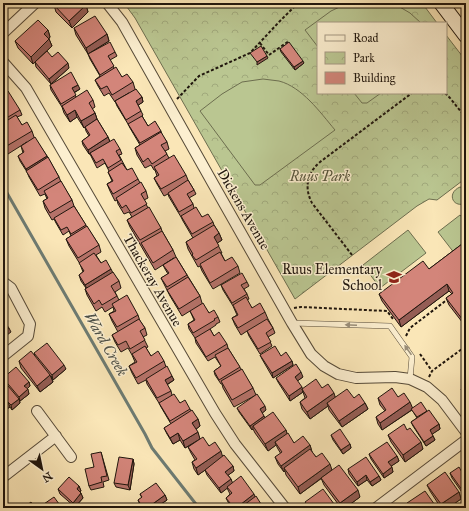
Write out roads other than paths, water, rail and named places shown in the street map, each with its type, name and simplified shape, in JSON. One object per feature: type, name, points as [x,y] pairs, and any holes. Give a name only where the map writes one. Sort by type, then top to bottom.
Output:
[{"type":"street","points":[[3,33],[35,3]]},
{"type":"street","name":"Dickens Avenue","points":[[107,3],[122,22],[311,354],[324,366],[338,374],[356,378],[395,377],[410,379],[427,387],[442,400],[466,432]]},
{"type":"street","points":[[441,3],[466,36]]},
{"type":"street","name":"Thackeray Avenue","points":[[3,62],[26,88],[214,413],[285,508]]},
{"type":"street","points":[[3,282],[11,288],[30,324],[28,336],[3,356]]},
{"type":"street","points":[[37,410],[71,456]]},
{"type":"street","points":[[3,477],[56,436]]},
{"type":"street","points":[[376,508],[466,440]]},
{"type":"lane","points":[[292,323],[390,326],[412,357],[410,379]]},
{"type":"waterway","name":"Ward Creek","points":[[3,186],[152,448],[199,508]]},
{"type":"place","name":"Ruus Elementary School","points":[[394,277]]},
{"type":"park label","name":"Ruus Park","points":[[320,176]]}]
